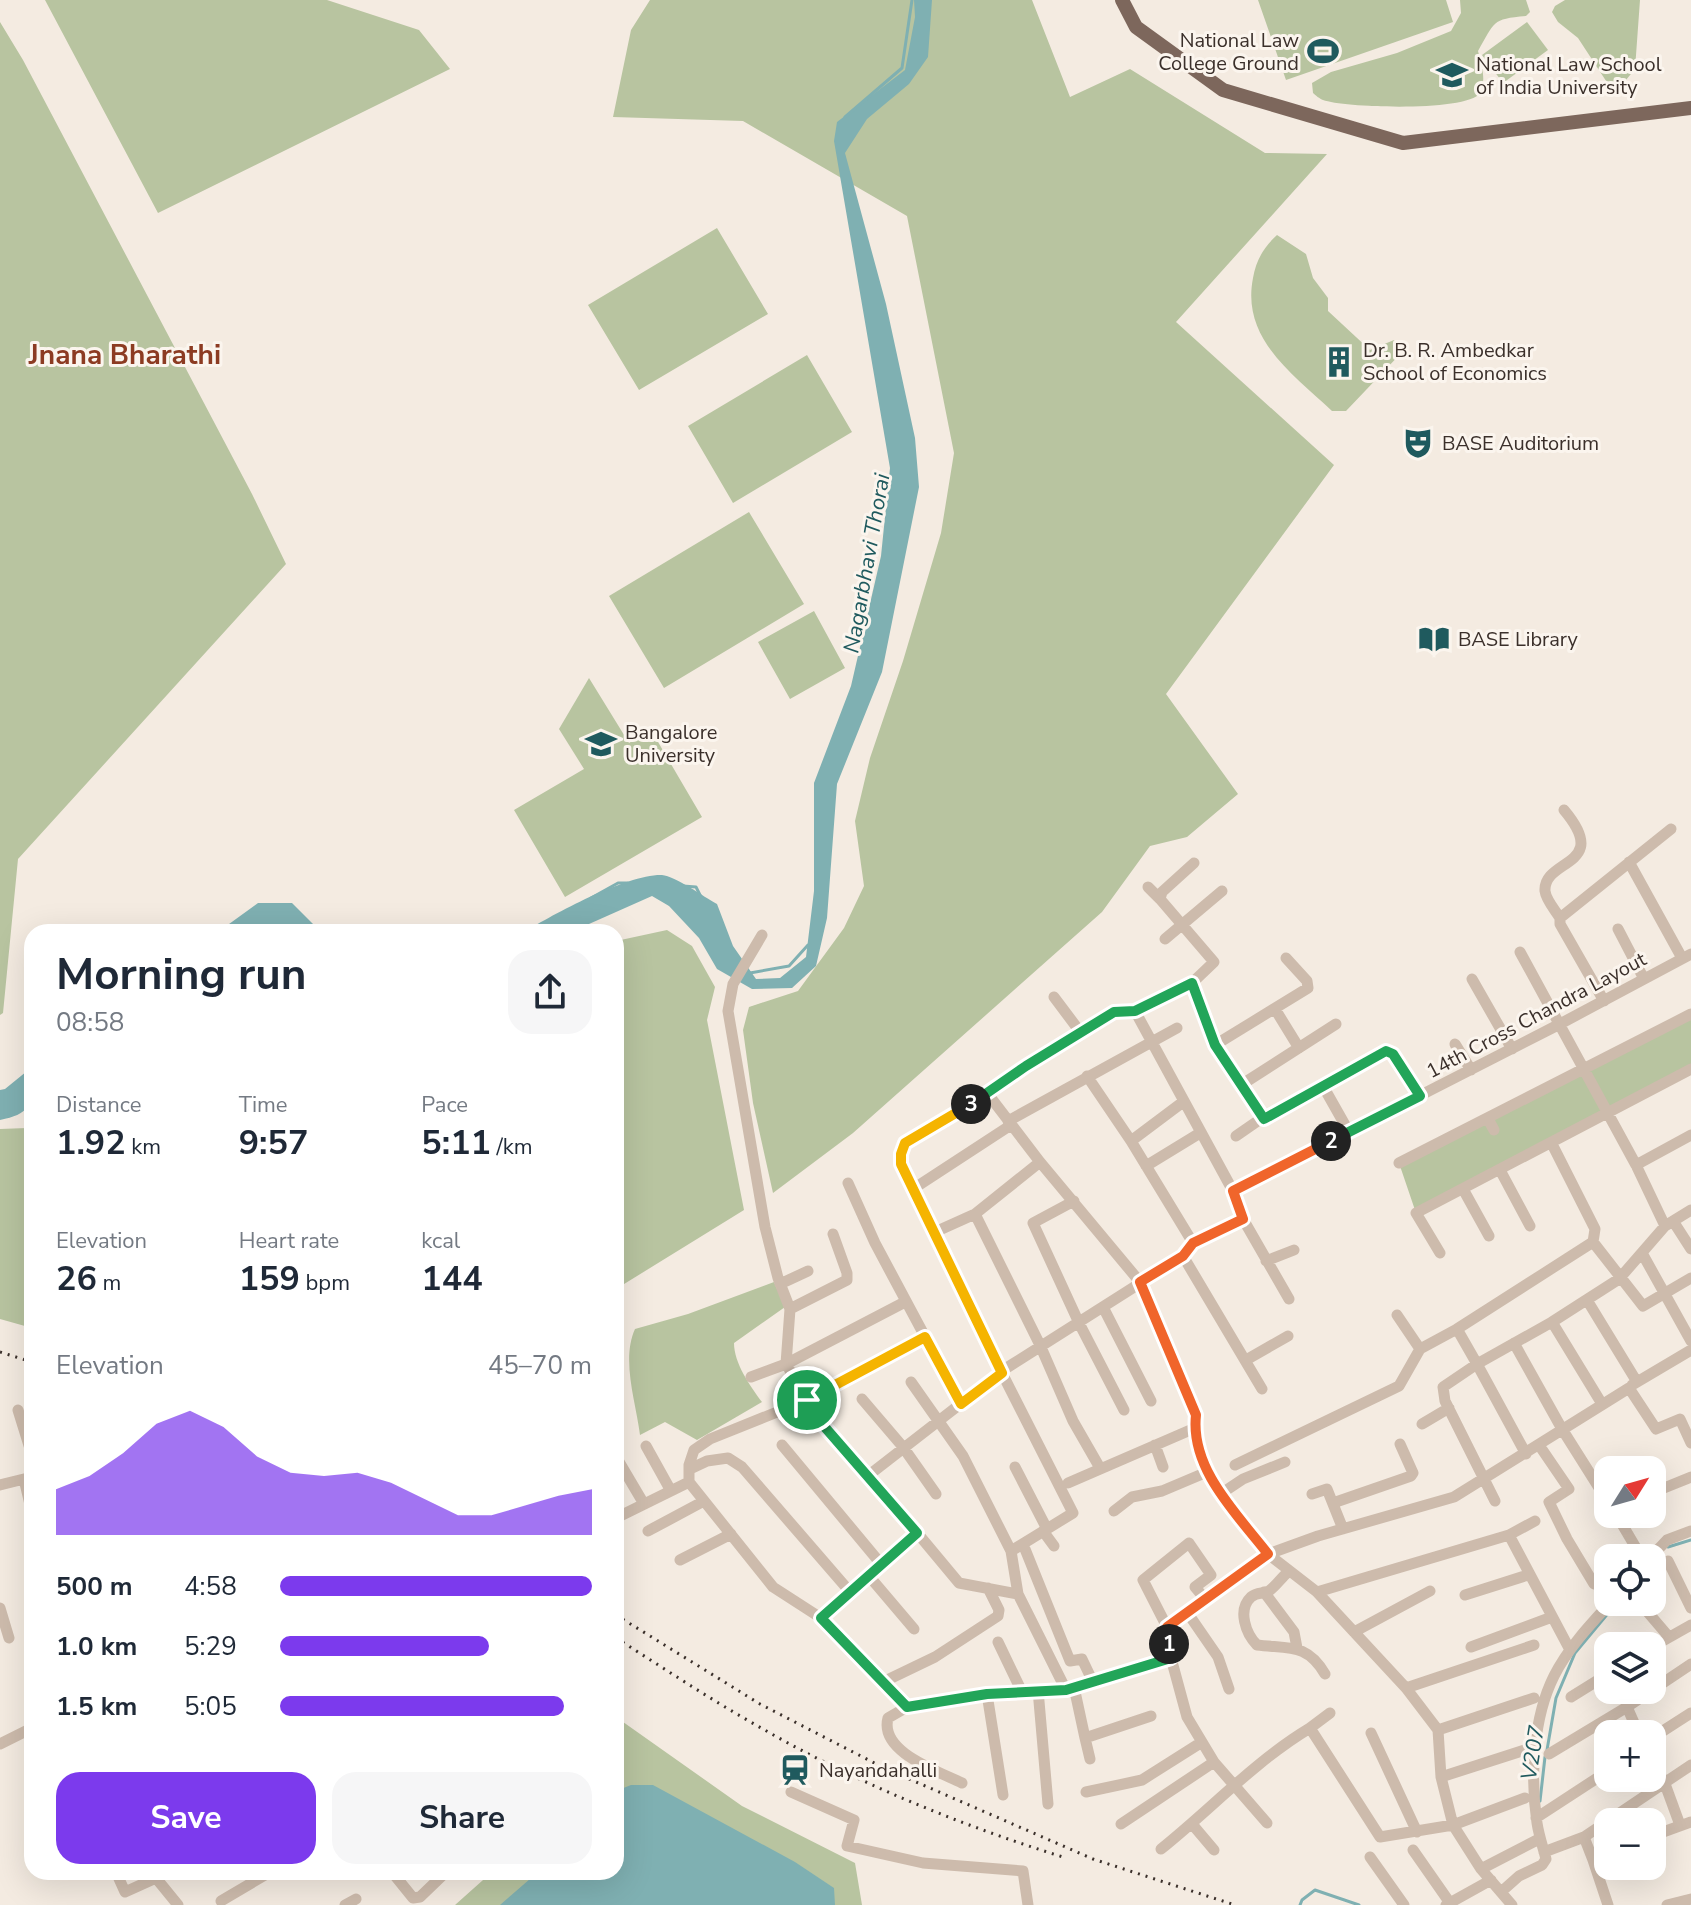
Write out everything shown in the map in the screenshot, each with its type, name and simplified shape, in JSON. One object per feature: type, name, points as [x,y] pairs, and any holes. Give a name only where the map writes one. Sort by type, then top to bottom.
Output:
[{"type":"main road","points":[[1122,0],[1136,27],[1223,90],[1403,143],[1691,108]]},
{"type":"street","points":[[1564,810],[1576,824],[1580,843],[1574,860],[1550,877],[1546,886],[1547,898],[1604,1001]]},
{"type":"street","points":[[1560,918],[1671,829]]},
{"type":"street","points":[[1629,862],[1687,956]]},
{"type":"street","points":[[1160,899],[1162,892],[1194,863]]},
{"type":"street","points":[[1011,1551],[1073,1513],[901,1164],[901,1154],[905,1143],[988,1094],[1114,1012],[1135,1011],[1192,983],[1214,962],[1148,887]]},
{"type":"street","points":[[1165,939],[1222,891]]},
{"type":"street","points":[[1618,929],[1644,979]]},
{"type":"street","points":[[762,935],[733,984],[728,1011],[765,1227],[790,1309],[786,1364],[823,1425],[959,1583],[1018,1594]]},
{"type":"street","points":[[1520,952],[1669,1224],[1691,1249]]},
{"type":"street","name":"14th Cross Chandra Layout","points":[[1233,1191],[1687,956]]},
{"type":"street","points":[[1215,1045],[1308,988],[1307,981],[1286,958]]},
{"type":"street","points":[[1472,979],[1512,1049]]},
{"type":"street","points":[[1192,983],[1215,1045],[1262,1118]]},
{"type":"street","points":[[1054,997],[1081,1033]]},
{"type":"street","points":[[1275,1009],[1299,1048]]},
{"type":"street","points":[[1135,1011],[1233,1191],[1243,1219],[1289,1299]]},
{"type":"street","points":[[1399,1163],[1491,1124],[1691,1014]]},
{"type":"street","points":[[1241,1085],[1336,1024]]},
{"type":"street","points":[[913,1189],[1010,1123],[1087,1076],[1177,1028]]},
{"type":"street","points":[[1455,1044],[1471,1070]]},
{"type":"street","points":[[1236,1136],[1262,1118],[1389,1051],[1420,1096]]},
{"type":"street","points":[[1440,1253],[1416,1213],[1691,1069]]},
{"type":"street","points":[[1087,1076],[1193,1243]]},
{"type":"street","points":[[1323,1086],[1349,1132]]},
{"type":"street","points":[[988,1094],[1140,1282],[1196,1415],[1195,1428],[1207,1472],[1268,1554],[1317,1592],[1406,1688],[1438,1730],[1441,1777],[1453,1825],[1481,1869],[1512,1905]]},
{"type":"street","points":[[1131,1141],[1183,1102]]},
{"type":"street","points":[[1146,1166],[1200,1133]]},
{"type":"street","points":[[1636,1165],[1691,1135]]},
{"type":"street","points":[[1552,1144],[1595,1229],[1593,1242],[1643,1306],[1691,1278]]},
{"type":"street","points":[[935,1232],[975,1214],[1040,1162]]},
{"type":"street","points":[[1500,1170],[1530,1226]]},
{"type":"street","points":[[848,1183],[905,1302],[961,1404]]},
{"type":"street","points":[[1463,1189],[1489,1236]]},
{"type":"street","points":[[1074,1201],[1033,1223],[1124,1410]]},
{"type":"street","points":[[1495,1501],[1449,1408],[1443,1387],[1619,1279],[1669,1224],[1691,1210]]},
{"type":"street","points":[[975,1214],[1040,1345],[1073,1421],[1100,1468]]},
{"type":"street","points":[[869,1475],[1040,1345],[1183,1256],[1193,1243],[1243,1219]]},
{"type":"street","points":[[790,1309],[847,1280],[833,1234]]},
{"type":"street","points":[[1235,1465],[1399,1386],[1420,1349],[1457,1329],[1593,1242]]},
{"type":"street","points":[[1266,1261],[1294,1250]]},
{"type":"street","points":[[1167,1627],[1268,1554],[1454,1497],[1690,1351],[1666,1292],[1642,1253]]},
{"type":"street","points":[[1183,1256],[1262,1389]]},
{"type":"street","points":[[780,1284],[808,1271]]},
{"type":"street","points":[[1587,1300],[1656,1429],[1680,1419],[1691,1443]]},
{"type":"street","points":[[751,1377],[786,1364],[905,1302]]},
{"type":"street","points":[[1103,1307],[1151,1401]]},
{"type":"street","points":[[1397,1315],[1420,1349]]},
{"type":"street","points":[[1552,1322],[1602,1404]]},
{"type":"street","points":[[1457,1329],[1526,1454]]},
{"type":"street","points":[[1246,1360],[1288,1336]]},
{"type":"street","points":[[907,1707],[821,1618],[773,1587],[689,1482],[694,1450],[710,1439],[807,1400],[925,1337]]},
{"type":"street","points":[[1514,1343],[1594,1480]]},
{"type":"street","points":[[911,1382],[963,1456],[1011,1551],[1018,1594],[1070,1688],[1090,1759]]},
{"type":"street","points":[[862,1399],[903,1447],[936,1494]]},
{"type":"street","points":[[1422,1424],[1449,1408]]},
{"type":"street","points":[[18,1410],[24,1429]]},
{"type":"street","points":[[1068,1483],[1195,1428]]},
{"type":"street","points":[[1333,1503],[1411,1476],[1413,1473],[1400,1444]]},
{"type":"street","points":[[782,1445],[881,1564]]},
{"type":"street","points":[[1155,1445],[1163,1467]]},
{"type":"street","points":[[1539,1445],[1569,1489],[1549,1502],[1594,1584]]},
{"type":"street","points":[[646,1446],[671,1491]]},
{"type":"street","points":[[690,1469],[707,1461],[728,1458],[742,1467],[851,1593]]},
{"type":"street","points":[[1222,1493],[1243,1479],[1285,1462]]},
{"type":"street","points":[[1015,1467],[1054,1546]]},
{"type":"street","points":[[624,1470],[644,1504]]},
{"type":"street","points":[[1114,1511],[1132,1497],[1162,1491],[1207,1472]]},
{"type":"street","points":[[1666,1487],[1691,1477]]},
{"type":"street","points":[[0,1485],[24,1479]]},
{"type":"street","points":[[624,1513],[689,1482]]},
{"type":"street","points":[[1312,1494],[1327,1489],[1343,1529]]},
{"type":"street","points":[[648,1531],[704,1501]]},
{"type":"street","points":[[1317,1592],[1509,1535],[1535,1521]]},
{"type":"street","points":[[1663,1544],[1691,1531]]},
{"type":"street","points":[[821,1618],[917,1533]]},
{"type":"street","points":[[680,1560],[731,1534]]},
{"type":"street","points":[[1509,1535],[1570,1650]]},
{"type":"street","points":[[1205,1599],[1195,1587],[1211,1575],[1189,1543],[1143,1580],[1167,1627],[1171,1658],[1187,1717],[1214,1762],[1267,1823]]},
{"type":"street","points":[[1023,1544],[1070,1661],[1082,1659],[1093,1682]]},
{"type":"street","points":[[1668,1561],[1691,1608]]},
{"type":"street","points":[[1288,1572],[1268,1592],[1248,1600],[1245,1607],[1246,1627],[1257,1645],[1297,1648],[1314,1659],[1325,1674]]},
{"type":"street","points":[[1465,1595],[1528,1575]]},
{"type":"street","points":[[869,1576],[914,1629]]},
{"type":"street","points":[[883,1682],[935,1657],[998,1616],[1000,1613],[988,1588]]},
{"type":"street","points":[[1354,1632],[1430,1591]]},
{"type":"street","points":[[1264,1592],[1294,1632],[1297,1648]]},
{"type":"street","points":[[0,1608],[9,1638]]},
{"type":"street","points":[[1187,1612],[1218,1657],[1229,1689]]},
{"type":"street","points":[[1501,1892],[1542,1851],[1536,1748],[1544,1703],[1554,1677],[1570,1650],[1599,1616]]},
{"type":"street","points":[[1651,1616],[1669,1637]]},
{"type":"street","points":[[1471,1647],[1552,1617]]},
{"type":"street","points":[[1666,1639],[1691,1625]]},
{"type":"street","points":[[998,1642],[1022,1692]]},
{"type":"street","points":[[1406,1688],[1534,1645]]},
{"type":"street","points":[[962,1783],[914,1760],[899,1748],[886,1727],[888,1718],[907,1707],[987,1694],[1070,1688],[1171,1658]]},
{"type":"street","points":[[1549,1754],[1691,1664]]},
{"type":"street","points":[[1571,1697],[1594,1683]]},
{"type":"street","points":[[1038,1690],[1048,1804]]},
{"type":"street","points":[[987,1694],[1003,1795]]},
{"type":"street","points":[[1438,1730],[1534,1698]]},
{"type":"street","points":[[1627,1707],[1633,1720]]},
{"type":"street","points":[[1161,1849],[1234,1784],[1330,1713]]},
{"type":"street","points":[[1666,1729],[1691,1713]]},
{"type":"street","points":[[1085,1738],[1151,1716]]},
{"type":"street","points":[[1310,1728],[1380,1837],[1453,1825],[1525,1798]]},
{"type":"street","points":[[0,1744],[24,1732]]},
{"type":"street","points":[[1371,1733],[1417,1832]]},
{"type":"street","points":[[1086,1792],[1142,1780],[1202,1742]]},
{"type":"street","points":[[1441,1777],[1528,1749]]},
{"type":"street","points":[[1121,1824],[1214,1762]]},
{"type":"street","points":[[1666,1783],[1691,1765]]},
{"type":"street","points":[[1538,1817],[1594,1780]]},
{"type":"street","points":[[1666,1786],[1685,1824],[1666,1831]]},
{"type":"street","points":[[791,1792],[854,1820],[847,1846],[923,1863],[1023,1871],[1028,1905]]},
{"type":"street","points":[[1481,1869],[1584,1837],[1653,1792]]},
{"type":"street","points":[[1192,1824],[1214,1850]]},
{"type":"street","points":[[1584,1837],[1608,1905]]},
{"type":"street","points":[[1413,1850],[1447,1904],[1491,1880]]},
{"type":"street","points":[[1370,1857],[1404,1905]]},
{"type":"street","points":[[120,1880],[125,1892],[150,1880]]},
{"type":"street","points":[[164,1880],[178,1905]]},
{"type":"street","points":[[221,1901],[256,1880]]},
{"type":"street","points":[[398,1880],[413,1898],[420,1897],[438,1880]]},
{"type":"street","points":[[1667,1905],[1691,1899]]},
{"type":"green space","points":[[45,0],[327,0],[419,30],[450,69],[158,213]]},
{"type":"green space","points":[[650,0],[1032,0],[1070,97],[1130,69],[1265,153],[1327,154],[1176,322],[1334,465],[1166,694],[1238,794],[1187,837],[1150,846],[1102,912],[853,1133],[773,1193],[753,1103],[743,1030],[749,1007],[798,991],[844,928],[864,886],[855,821],[870,758],[941,533],[954,453],[907,216],[743,121],[613,117],[631,30]]},
{"type":"green space","name":"National Law College Ground","points":[[1258,0],[1446,0],[1453,22],[1286,80]]},
{"type":"green space","points":[[1460,0],[1526,0],[1530,12],[1526,16],[1500,21],[1491,28],[1478,51],[1483,72],[1482,88],[1471,99],[1405,107],[1336,103],[1313,93],[1312,83],[1331,72],[1397,53],[1451,31],[1461,13]]},
{"type":"green space","points":[[1565,0],[1640,0],[1635,69],[1621,86],[1610,87],[1578,38],[1558,22],[1552,12]]},
{"type":"green space","points":[[0,22],[23,60],[286,564],[18,859],[3,1013],[0,1015]]},
{"type":"green space","points":[[1527,22],[1548,50],[1503,83],[1482,55]]},
{"type":"green space","points":[[717,228],[768,314],[639,390],[588,305]]},
{"type":"green space","points":[[1277,235],[1306,254],[1313,278],[1328,298],[1328,311],[1370,350],[1394,340],[1405,349],[1346,411],[1332,411],[1287,369],[1262,337],[1251,300],[1254,271],[1261,254]]},
{"type":"green space","points":[[807,355],[852,432],[733,503],[688,426]]},
{"type":"green space","points":[[749,512],[804,604],[664,688],[609,596]]},
{"type":"green space","points":[[814,611],[845,668],[790,699],[758,642]]},
{"type":"green space","points":[[589,678],[629,743],[651,730],[702,817],[565,897],[514,810],[584,769],[559,729]]},
{"type":"green space","points":[[667,930],[692,946],[715,987],[707,1020],[744,1210],[624,1284],[624,939]]},
{"type":"green space","points":[[1691,1014],[1691,1069],[1416,1213],[1399,1163]]},
{"type":"green space","points":[[24,1128],[24,1326],[0,1319],[0,1129]]},
{"type":"green space","points":[[774,1282],[785,1307],[734,1343],[740,1366],[762,1402],[697,1440],[665,1422],[640,1435],[629,1367],[635,1329],[688,1314]]},
{"type":"green space","points":[[624,1723],[742,1806],[855,1863],[862,1905],[455,1905],[483,1880],[624,1880]]},
{"type":"water","name":"Nagarbhavi Thorai","points":[[914,0],[932,0],[928,57],[909,84],[867,119],[845,153],[886,304],[915,438],[919,487],[882,672],[837,784],[827,918],[816,966],[792,988],[752,989],[717,969],[699,938],[669,906],[652,896],[589,924],[539,924],[611,888],[647,876],[662,875],[717,904],[733,946],[756,979],[780,978],[806,957],[814,891],[814,783],[851,686],[881,556],[890,468],[834,141],[837,122],[905,70],[915,17]]},
{"type":"water","points":[[258,903],[292,903],[313,924],[229,924]]},
{"type":"water","points":[[24,1074],[24,1111],[0,1120],[0,1090]]},
{"type":"water","points":[[653,1785],[795,1862],[834,1888],[835,1905],[500,1905],[529,1880],[624,1880],[624,1788]]},
{"type":"waterway","name":"Nagarbhavi Thorai","points":[[845,117],[902,68],[912,0]]},
{"type":"waterway","name":"Nagarbhavi Thorai","points":[[591,898],[618,883],[628,883]]},
{"type":"waterway","name":"Nagarbhavi Thorai","points":[[683,886],[696,887],[701,897]]},
{"type":"waterway","name":"Nagarbhavi Thorai","points":[[750,973],[789,966],[808,945]]},
{"type":"waterway","name":"V207","points":[[1668,1547],[1691,1540]]},
{"type":"waterway","name":"V207","points":[[1547,1750],[1556,1698],[1575,1653],[1606,1616]]},
{"type":"waterway","name":"V207","points":[[1540,1801],[1545,1757]]},
{"type":"waterway","name":"V207","points":[[1300,1905],[1315,1890],[1359,1905]]},
{"type":"railway","points":[[0,1352],[24,1360]]},
{"type":"railway","points":[[624,1620],[760,1704],[884,1768],[1093,1859],[1235,1905]]},
{"type":"railway","points":[[624,1643],[738,1715],[830,1765],[945,1815],[1063,1857]]},
{"type":"place","name":"National Law College Ground","points":[[1323,51]]},
{"type":"place","name":"National Law School of India University","points":[[1452,75]]},
{"type":"place","name":"Dr. B. R. Ambedkar School of Economics","points":[[1339,362]]},
{"type":"place","name":"BASE Auditorium","points":[[1418,443]]},
{"type":"place","name":"BASE Library","points":[[1434,639]]},
{"type":"place","name":"Bangalore University","points":[[601,744]]},
{"type":"place","name":"Nayandahalli","points":[[795,1770]]},
{"type":"district","name":"Jnana Bharathi","points":[[125,354]]},
{"type":"route","points":[[1192,983],[1215,1045],[1264,1119],[1386,1051],[1393,1054],[1420,1096],[1233,1191],[1243,1219],[1193,1243],[1183,1256],[1140,1282],[1196,1415],[1195,1428],[1207,1472],[1268,1554],[1167,1627],[1171,1658],[1066,1690],[987,1694],[907,1707],[821,1618],[917,1533],[823,1425],[807,1400],[925,1337],[961,1404],[1002,1373],[905,1173],[901,1154],[905,1143],[988,1094],[1026,1066],[1114,1012],[1135,1011],[1192,983]]}]
